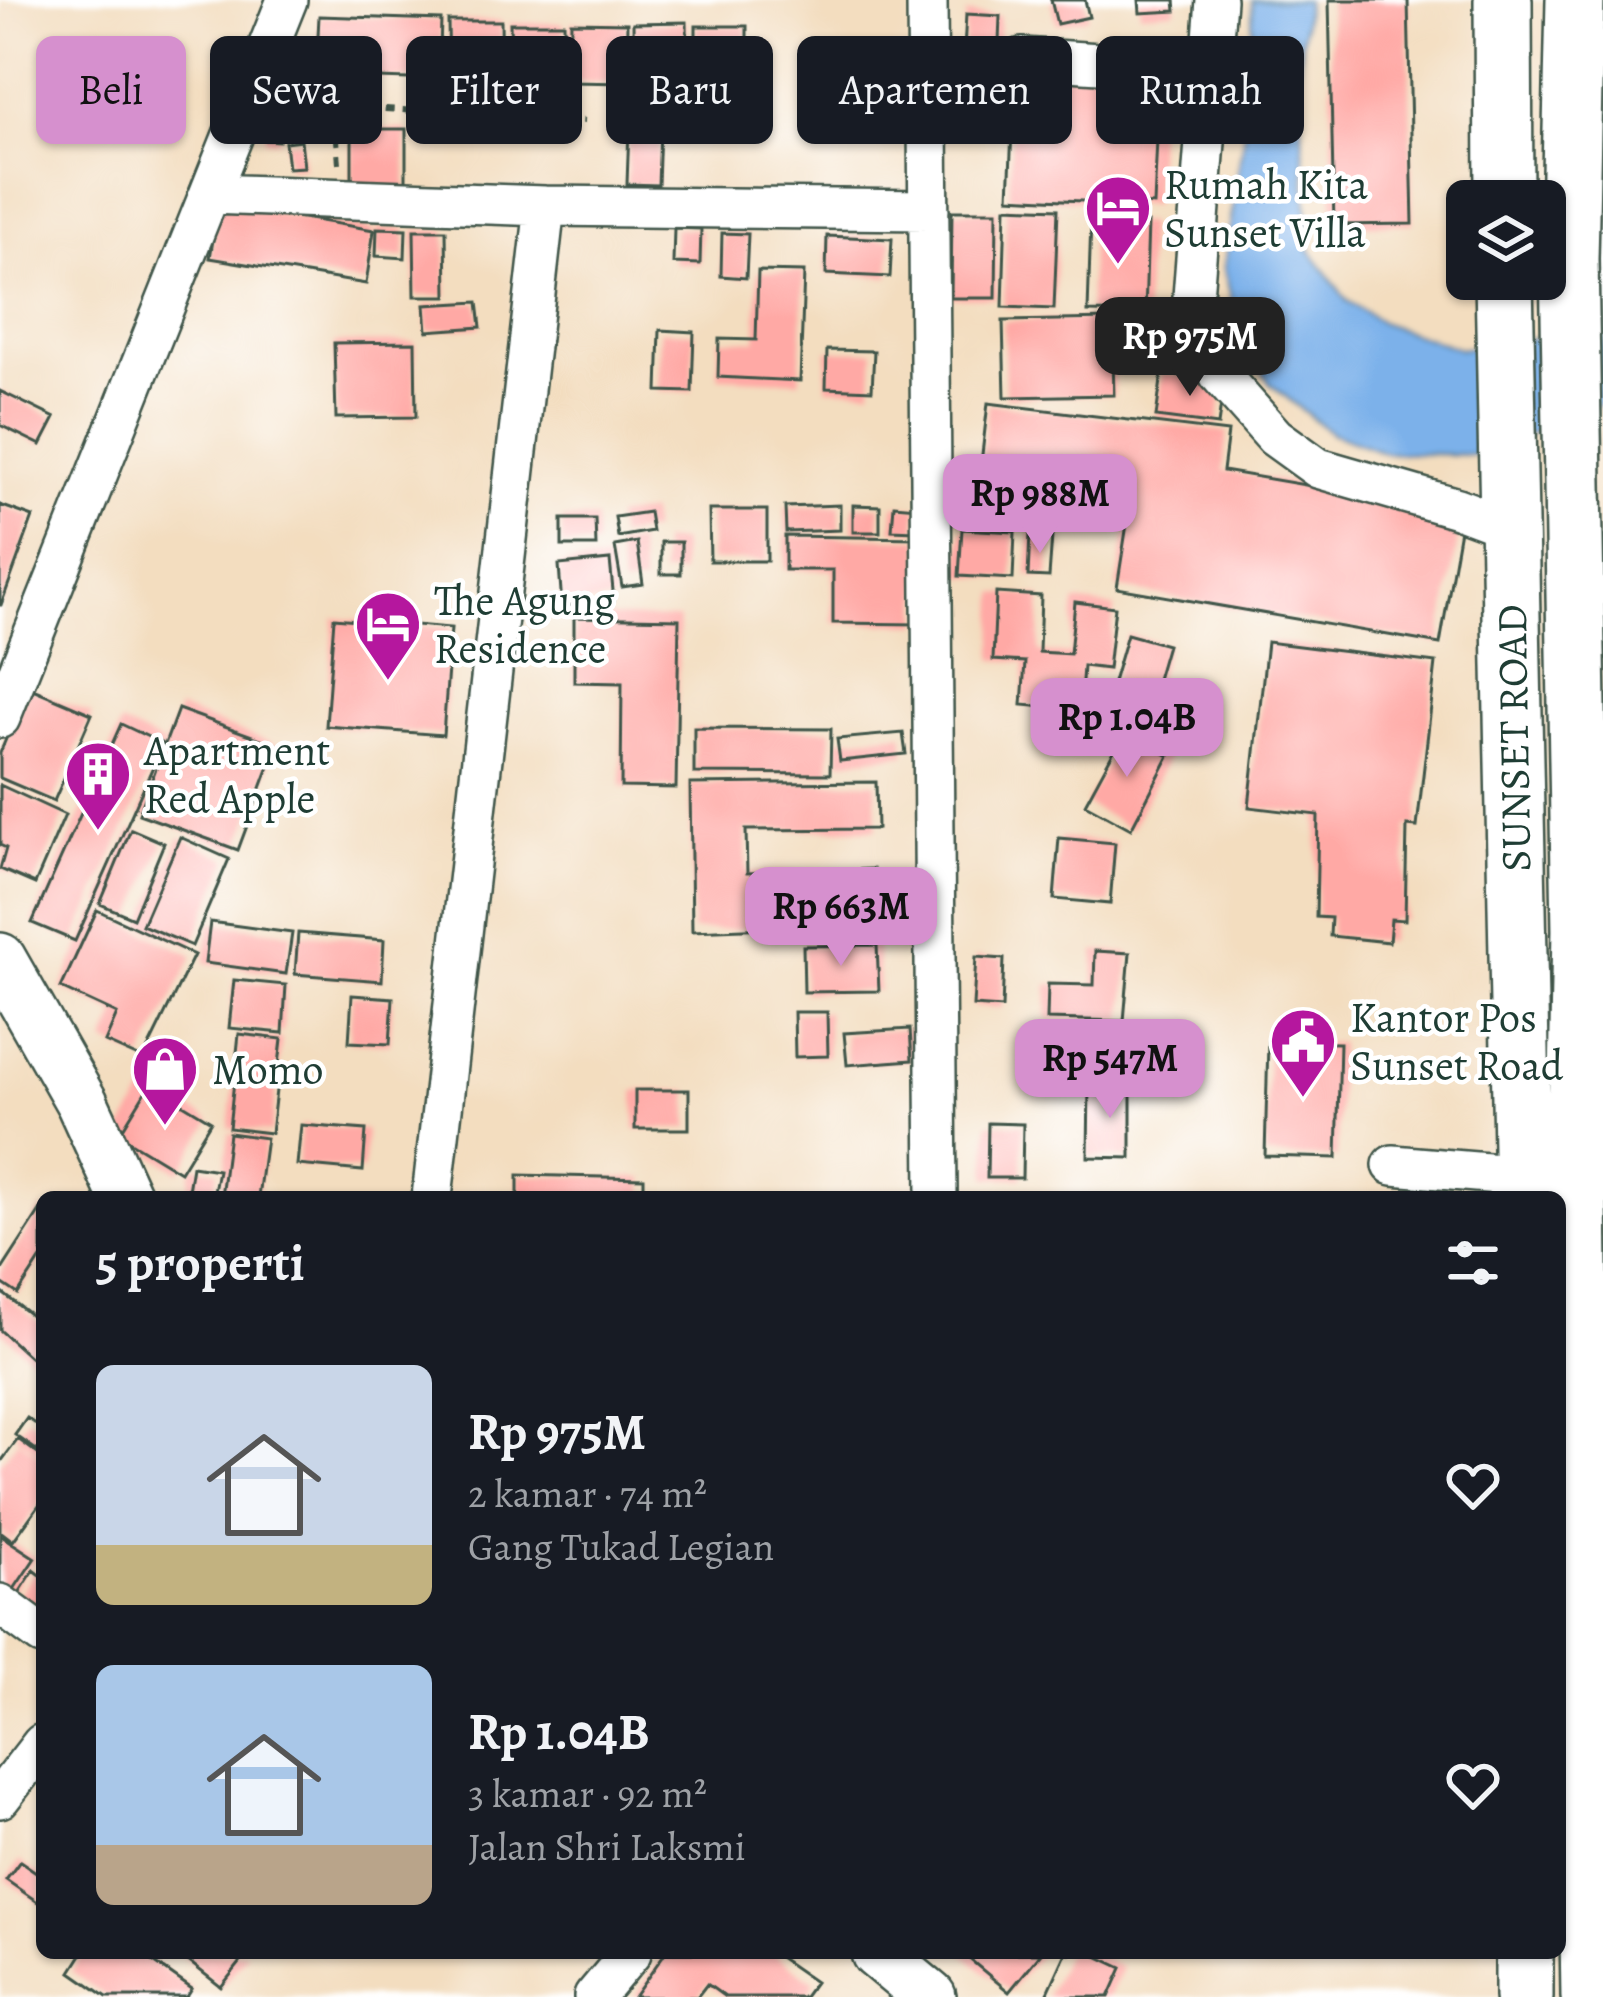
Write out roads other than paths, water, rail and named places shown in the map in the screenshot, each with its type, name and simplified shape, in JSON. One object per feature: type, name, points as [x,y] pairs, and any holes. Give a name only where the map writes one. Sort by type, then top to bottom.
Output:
[{"type":"highway","points":[[1503,0],[1504,180]]},
{"type":"highway","points":[[1575,0],[1583,528],[1577,1134],[1593,1564],[1597,1868],[1590,1997]]},
{"type":"highway","name":"SUNSET ROAD","points":[[1504,300],[1523,1186]]},
{"type":"highway","points":[[1524,1959],[1524,1997]]},
{"type":"main road","points":[[0,958],[82,1103],[122,1191]]},
{"type":"main road","points":[[884,1959],[930,1997]]},
{"type":"street","points":[[0,718],[287,0]]},
{"type":"street","points":[[927,0],[937,1191]]},
{"type":"street","points":[[1212,36],[1216,0]]},
{"type":"street","points":[[1203,144],[1192,297],[1219,374],[1275,437],[1318,467],[1457,508],[1508,514]]},
{"type":"street","points":[[210,194],[544,206],[929,210]]},
{"type":"street","points":[[433,1191],[544,206]]},
{"type":"street","points":[[1393,1165],[1523,1186]]},
{"type":"street","points":[[0,1604],[36,1631]]},
{"type":"street","points":[[0,1798],[36,1752]]},
{"type":"street","points":[[593,1997],[626,1959]]},
{"type":"water","points":[[1252,0],[1306,0],[1302,36],[1253,36]]},
{"type":"water","points":[[1242,144],[1303,144],[1310,250],[1347,301],[1382,323],[1460,349],[1590,331],[1603,323],[1603,401],[1477,455],[1385,453],[1331,433],[1270,384],[1239,331],[1224,268]]},
{"type":"place","name":"Rumah Kita Sunset Villa","points":[[1118,267]]},
{"type":"place","name":"The Agung Residence","points":[[388,683]]},
{"type":"place","name":"Apartment Red Apple","points":[[98,833]]},
{"type":"place","name":"Kantor Pos Sunset Road","points":[[1303,1100]]},
{"type":"place","name":"Momo","points":[[165,1128]]}]
